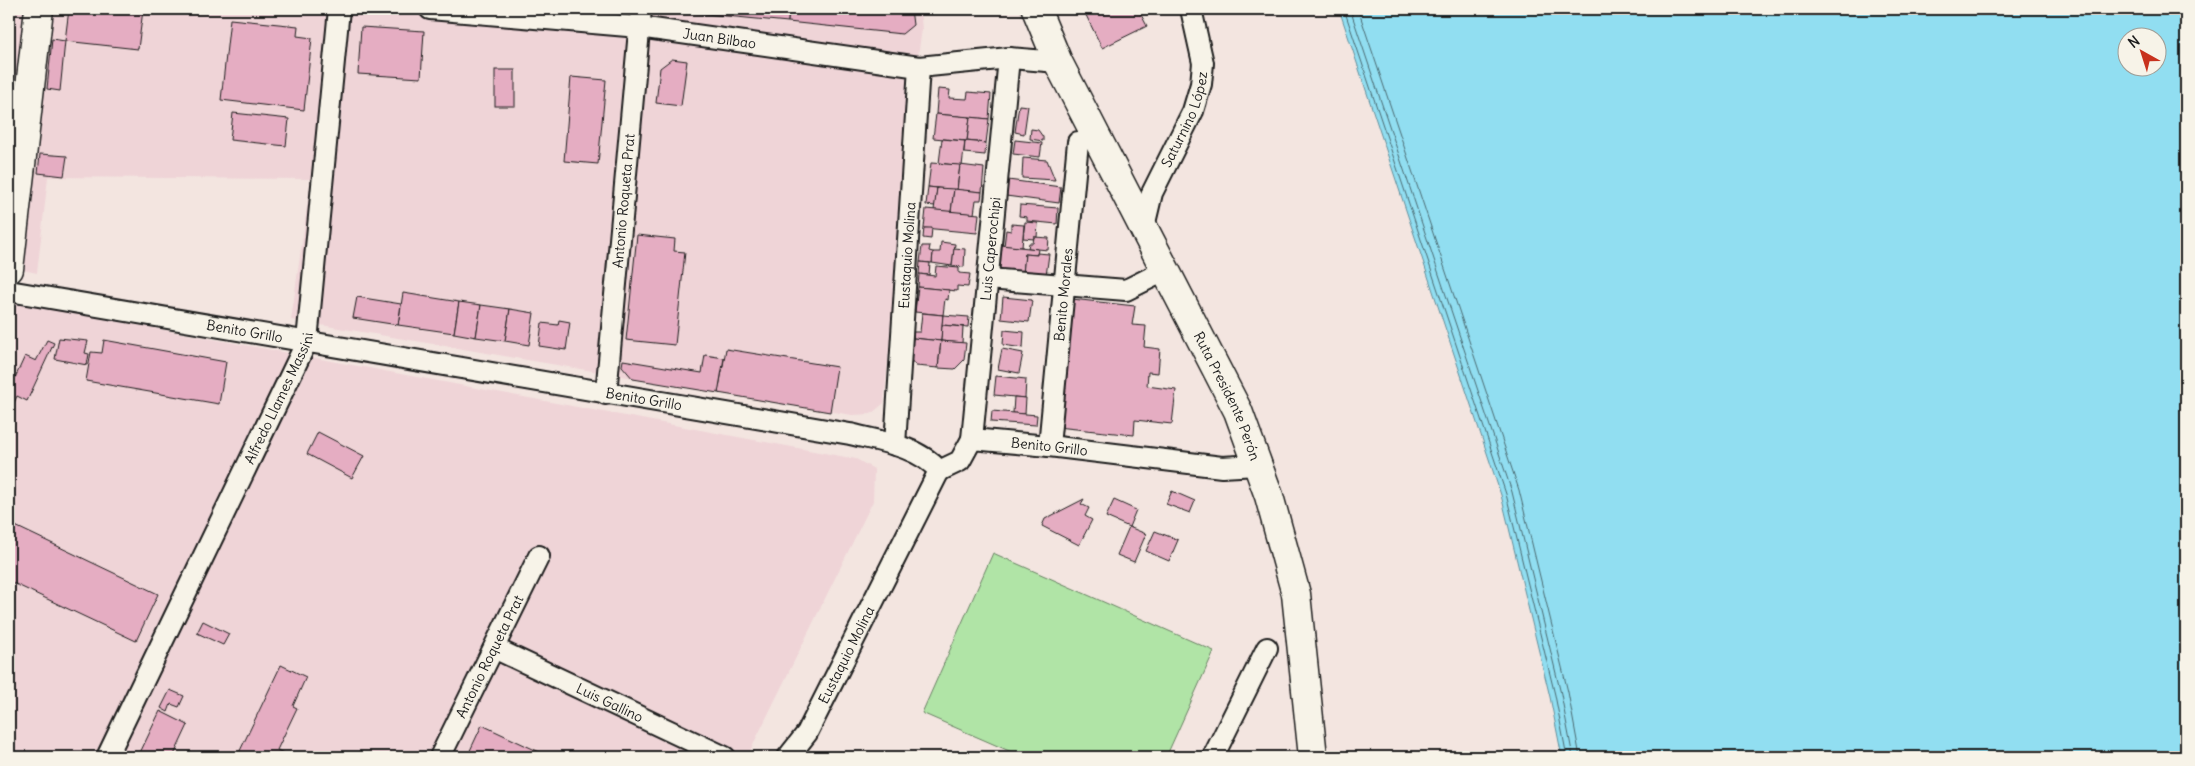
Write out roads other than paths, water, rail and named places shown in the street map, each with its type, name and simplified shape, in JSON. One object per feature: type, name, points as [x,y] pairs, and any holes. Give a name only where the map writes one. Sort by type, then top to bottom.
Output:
[{"type":"main road","points":[[9,269],[39,9]]},
{"type":"main road","points":[[1036,9],[1058,62]]},
{"type":"main road","name":"Ruta Presidente Perón","points":[[1058,62],[1238,411],[1258,465],[1269,496],[1296,594],[1313,757]]},
{"type":"street","name":"Alfredo Llames Massini","points":[[107,757],[306,340],[339,9]]},
{"type":"street","name":"Juan Bilbao","points":[[430,9],[640,18],[919,67],[1009,58],[1058,62]]},
{"type":"street","name":"Saturnino López","points":[[1144,227],[1152,193],[1193,111],[1201,84],[1203,63],[1191,9]]},
{"type":"street","name":"Antonio Roqueta Prat","points":[[606,394],[640,18]]},
{"type":"street","name":"Luis Caperochipi","points":[[972,439],[1009,58]]},
{"type":"street","name":"Eustaquio Molina","points":[[895,445],[919,67]]},
{"type":"street","name":"Benito Morales","points":[[1049,446],[1078,142]]},
{"type":"street","points":[[988,279],[1065,287],[1126,290],[1166,270]]},
{"type":"street","name":"Benito Grillo","points":[[9,292],[306,340],[606,394],[850,434],[895,445],[930,460],[938,471]]},
{"type":"street","name":"Benito Grillo","points":[[972,439],[1049,446],[1222,467],[1258,465]]},
{"type":"street","points":[[938,471],[960,461],[972,439]]},
{"type":"street","name":"Eustaquio Molina","points":[[788,757],[807,733],[938,471]]},
{"type":"street","name":"Antonio Roqueta Prat","points":[[440,757],[539,556]]},
{"type":"street","name":"Luis Gallino","points":[[494,648],[725,757]]},
{"type":"street","points":[[1213,757],[1267,648]]},
{"type":"water","points":[[1339,9],[2186,9],[2186,757],[1562,757],[1550,697],[1501,495]]}]
